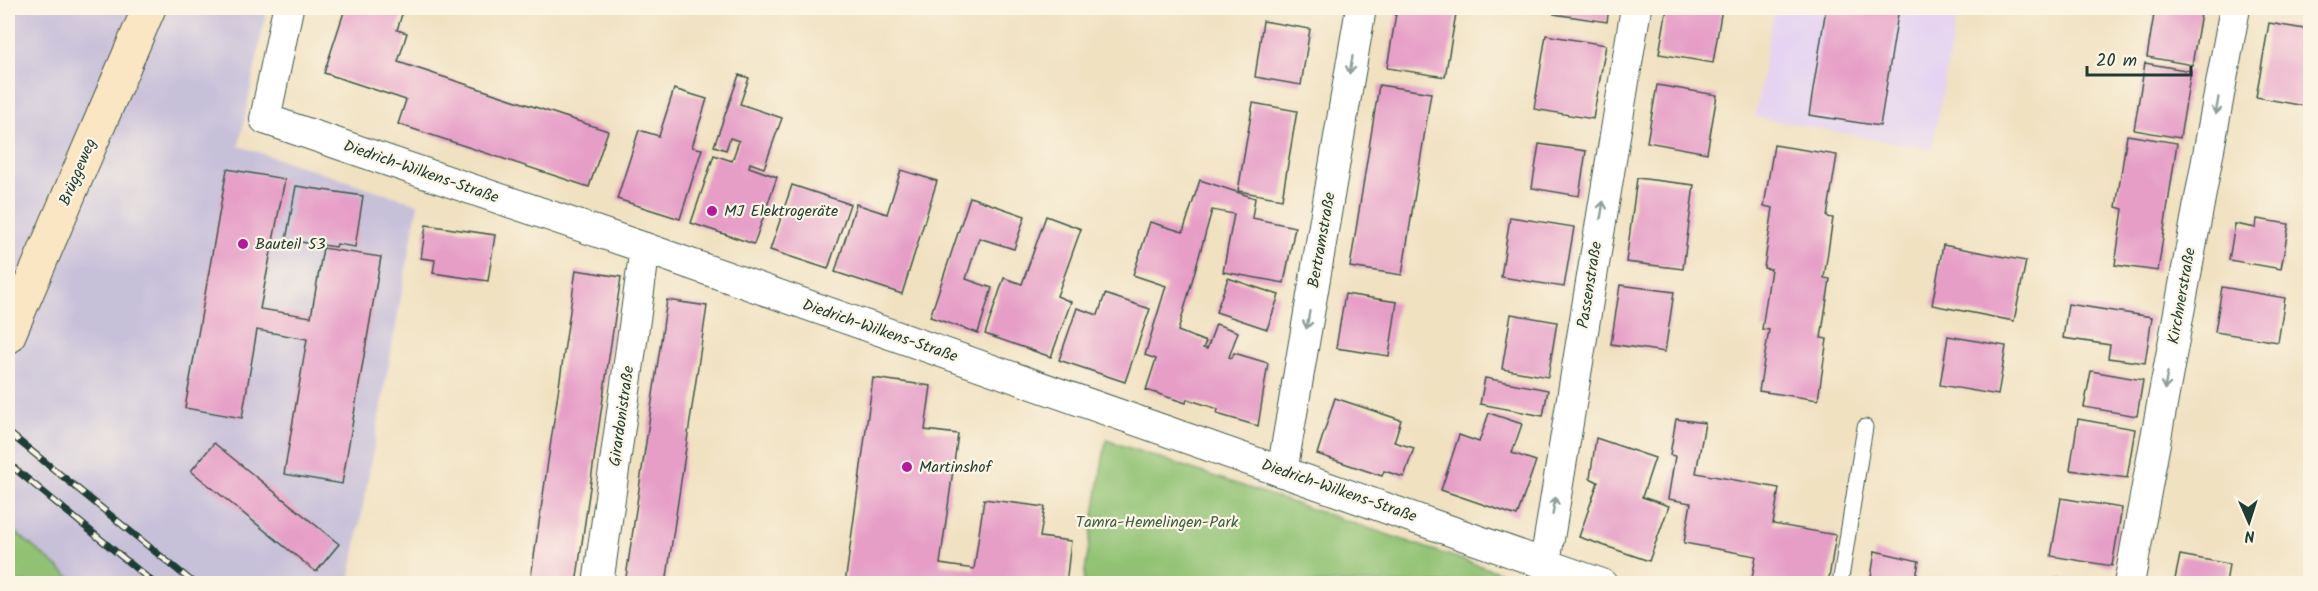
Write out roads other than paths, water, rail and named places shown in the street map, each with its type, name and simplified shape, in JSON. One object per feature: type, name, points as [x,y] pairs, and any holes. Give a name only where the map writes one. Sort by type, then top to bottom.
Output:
[{"type":"street","name":"Brüggeweg","points":[[8,338],[149,8]]},
{"type":"street","name":"Diedrich-Wilkens-Straße","points":[[288,8],[265,119],[645,248],[1602,584]]},
{"type":"street","name":"Bertramstraße","points":[[1282,472],[1361,8]]},
{"type":"street","name":"Passenstraße","points":[[1545,563],[1636,8]]},
{"type":"street","name":"Kirchnerstraße","points":[[2129,584],[2235,8]]},
{"type":"street","name":"Girardonistraße","points":[[598,584],[645,248]]},
{"type":"lane","points":[[1840,584],[1865,427]]},
{"type":"railway","points":[[8,432],[195,584]]},
{"type":"railway","points":[[8,463],[155,584]]},
{"type":"place","name":"MJ Elektrogeräte","points":[[712,211]]},
{"type":"place","name":"Bauteil 53","points":[[243,244]]},
{"type":"place","name":"Martinshof","points":[[907,467]]},
{"type":"park label","name":"Tamra-Hemelingen-Park","points":[[1157,522]]}]
